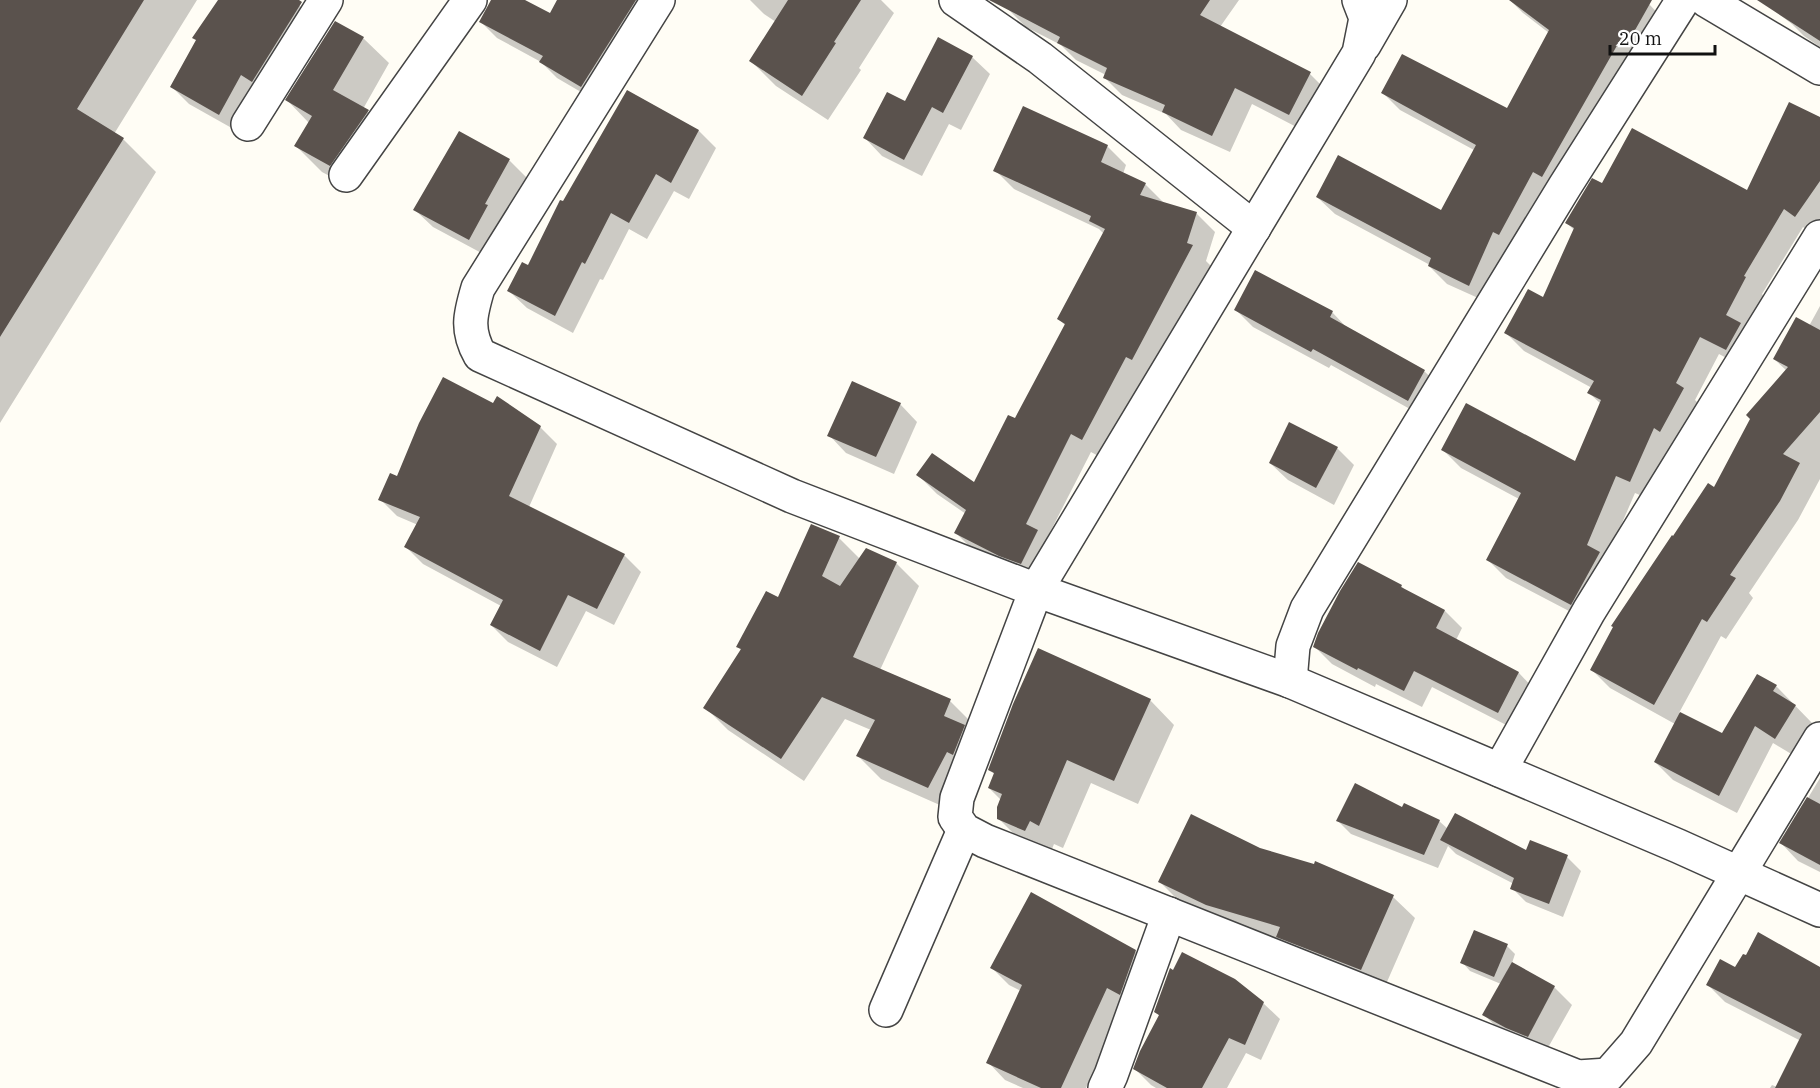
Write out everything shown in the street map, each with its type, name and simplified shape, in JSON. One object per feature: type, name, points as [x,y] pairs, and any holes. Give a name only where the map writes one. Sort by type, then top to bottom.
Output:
[{"type":"street","points":[[248,124],[326,0]]},
{"type":"street","points":[[346,175],[470,0]]},
{"type":"street","points":[[658,0],[478,288],[470,316],[472,341],[480,355],[792,496],[1036,590],[1290,681],[1739,872],[1820,910]]},
{"type":"street","points":[[956,0],[1040,58],[1254,228]]},
{"type":"street","points":[[1359,0],[1366,18],[1359,54]]},
{"type":"street","points":[[1390,0],[1036,590],[957,798],[955,817],[964,830],[985,841],[1578,1077],[1608,1076],[1636,1043],[1820,740]]},
{"type":"street","points":[[1290,681],[1293,646],[1307,609],[1565,186],[1683,0]]},
{"type":"street","points":[[1706,0],[1820,68]]},
{"type":"street","points":[[1500,770],[1589,611],[1820,237]]},
{"type":"street","points":[[886,1010],[964,830]]},
{"type":"street","points":[[1105,1088],[1169,914]]},
{"type":"building","points":[[0,0],[144,0],[77,109],[124,138],[0,337]]},
{"type":"building","points":[[218,0],[299,0],[302,2],[252,82],[241,75],[219,115],[170,87],[196,40],[192,38]]},
{"type":"building","points":[[491,0],[525,0],[550,13],[557,0],[636,0],[581,87],[539,62],[543,56],[479,22]]},
{"type":"building","points":[[788,0],[861,0],[802,96],[749,61]]},
{"type":"building","points":[[989,0],[1210,0],[1200,15],[1311,72],[1289,115],[1235,88],[1212,136],[1162,112],[1165,105],[1103,78],[1107,68],[1057,43],[1060,37]]},
{"type":"building","points":[[1509,0],[1652,0],[1630,39],[1623,35],[1542,177],[1533,172],[1499,235],[1493,232],[1469,286],[1428,266],[1431,258],[1316,197],[1338,155],[1441,210],[1476,145],[1381,93],[1402,54],[1507,108],[1549,30]]},
{"type":"building","points":[[1757,0],[1820,0],[1820,41]]},
{"type":"building","points":[[335,21],[364,37],[333,90],[369,110],[330,166],[294,146],[312,116],[285,100]]},
{"type":"building","points":[[938,37],[973,56],[943,113],[932,107],[904,160],[863,138],[887,92],[905,101]]},
{"type":"building","points":[[627,90],[699,130],[671,183],[656,174],[629,223],[611,213],[585,264],[582,262],[555,316],[507,291],[522,262],[528,265],[560,200],[563,201]]},
{"type":"building","points":[[1789,102],[1820,117],[1820,181],[1795,217],[1784,209],[1744,276],[1746,277],[1726,315],[1741,323],[1726,350],[1700,337],[1676,383],[1684,388],[1660,432],[1654,428],[1630,482],[1616,476],[1587,545],[1600,552],[1571,605],[1486,560],[1521,493],[1441,450],[1466,403],[1575,461],[1601,400],[1587,393],[1594,381],[1504,333],[1528,289],[1543,297],[1574,228],[1565,223],[1592,178],[1602,183],[1632,128],[1747,190]]},
{"type":"building","points":[[1023,106],[1108,145],[1101,162],[1146,183],[1140,195],[1197,212],[1187,243],[1193,245],[1132,360],[1126,357],[1082,440],[1071,434],[1026,524],[1038,530],[1021,564],[999,556],[954,533],[966,510],[916,475],[932,453],[974,482],[1008,415],[1015,418],[1065,324],[1057,319],[1105,229],[1089,221],[1091,216],[993,171]]},
{"type":"building","points":[[459,131],[510,159],[485,204],[488,205],[469,240],[413,210]]},
{"type":"building","points":[[1255,270],[1333,311],[1330,317],[1425,370],[1408,401],[1313,349],[1311,352],[1234,310]]},
{"type":"building","points":[[1796,317],[1820,330],[1820,412],[1783,454],[1800,463],[1780,501],[1730,575],[1736,578],[1707,622],[1702,619],[1654,705],[1590,670],[1613,627],[1611,626],[1672,535],[1708,483],[1714,487],[1750,419],[1746,415],[1788,367],[1773,359]]},
{"type":"building","points":[[443,377],[493,403],[497,396],[541,426],[509,496],[625,554],[597,609],[568,595],[540,651],[490,625],[503,600],[404,547],[420,517],[378,500],[390,473],[397,476],[419,423]]},
{"type":"building","points":[[852,381],[901,403],[876,457],[827,436]]},
{"type":"building","points":[[1289,422],[1338,447],[1316,488],[1269,463]]},
{"type":"building","points":[[811,524],[840,536],[822,576],[840,586],[866,548],[897,562],[853,657],[951,699],[944,716],[965,725],[953,755],[947,752],[928,788],[856,756],[875,720],[822,697],[781,759],[703,708],[741,649],[736,647],[766,591],[778,597]]},
{"type":"building","points":[[1358,562],[1445,610],[1436,628],[1519,672],[1498,713],[1414,671],[1404,691],[1313,647],[1340,591]]},
{"type":"building","points":[[1038,648],[1151,699],[1114,781],[1067,760],[1039,826],[1030,821],[1025,831],[997,819],[997,807],[1002,794],[988,788],[994,773],[988,770],[1013,704]]},
{"type":"building","points":[[1757,674],[1777,685],[1773,691],[1796,705],[1775,739],[1755,726],[1719,796],[1654,762],[1680,712],[1722,733]]},
{"type":"building","points":[[1355,783],[1402,807],[1404,803],[1440,820],[1424,855],[1336,821]]},
{"type":"building","points":[[1807,797],[1820,804],[1820,865],[1779,843]]},
{"type":"building","points":[[1455,813],[1526,850],[1530,840],[1568,855],[1549,904],[1510,889],[1514,878],[1440,840]]},
{"type":"building","points":[[1191,814],[1260,848],[1314,864],[1315,861],[1394,895],[1361,970],[1276,937],[1280,927],[1206,905],[1158,882]]},
{"type":"building","points":[[1031,892],[1136,950],[1120,995],[1107,988],[1061,1088],[1041,1088],[986,1063],[1022,985],[990,968]]},
{"type":"building","points":[[1474,930],[1508,944],[1494,977],[1460,963]]},
{"type":"building","points":[[1758,932],[1820,967],[1820,1088],[1775,1088],[1802,1034],[1706,985],[1720,959],[1735,967],[1743,954],[1746,955]]},
{"type":"building","points":[[1182,952],[1235,979],[1264,1002],[1245,1045],[1229,1038],[1202,1088],[1167,1088],[1133,1069],[1159,1015],[1154,1012],[1170,968],[1173,970]]},
{"type":"building","points":[[1512,962],[1555,986],[1528,1037],[1482,1015]]}]
